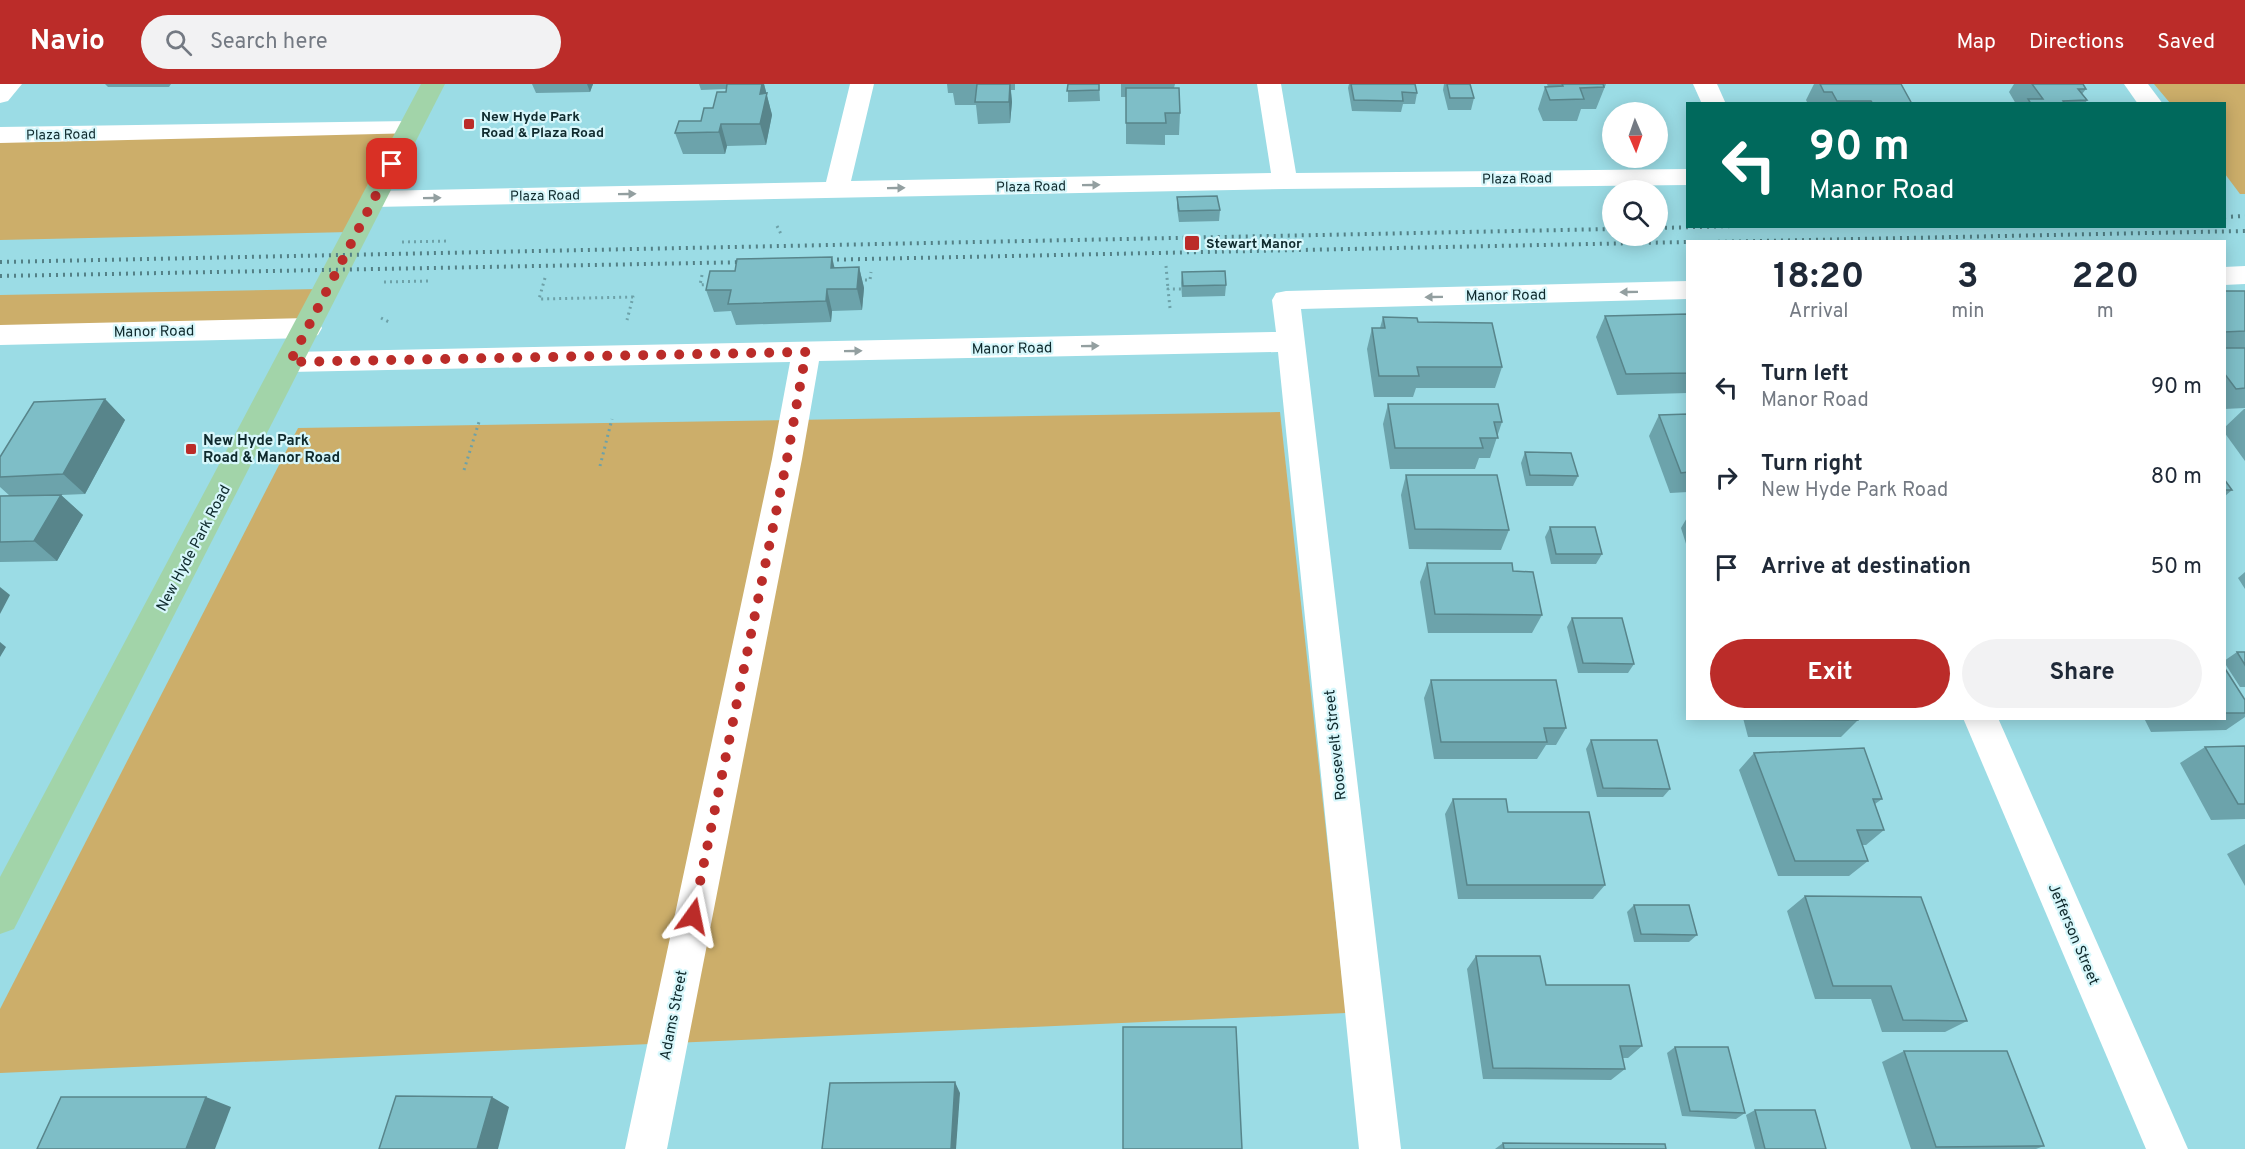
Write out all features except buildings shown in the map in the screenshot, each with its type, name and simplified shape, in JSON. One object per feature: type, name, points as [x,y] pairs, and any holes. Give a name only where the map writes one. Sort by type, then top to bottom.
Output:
[{"type":"main road","name":"New Hyde Park Road","points":[[0,916],[433,84]]},
{"type":"street","points":[[0,96],[10,84]]},
{"type":"street","points":[[837,189],[862,84]]},
{"type":"street","points":[[1269,84],[1284,181]]},
{"type":"street","points":[[1705,84],[1713,102]]},
{"type":"street","points":[[2136,84],[2150,102]]},
{"type":"street","name":"Plaza Road","points":[[0,135],[410,128]]},
{"type":"street","name":"Plaza Road","points":[[374,199],[1284,181],[1686,177]]},
{"type":"street","points":[[2226,276],[2245,275]]},
{"type":"street","name":"Manor Road","points":[[290,362],[1290,342],[1286,300],[1686,291]]},
{"type":"street","name":"Manor Road","points":[[0,335],[308,328]]},
{"type":"street","name":"Roosevelt Street","points":[[1290,342],[1380,1149]]},
{"type":"street","name":"Adams Street","points":[[646,1149],[787,459],[806,352]]},
{"type":"street","name":"Jefferson Street","points":[[1981,720],[2167,1149]]},
{"type":"path","points":[[402,242],[450,241]]},
{"type":"path","points":[[1166,266],[1170,310]]},
{"type":"path","points":[[856,280],[870,280],[871,272]]},
{"type":"path","points":[[702,275],[700,285],[718,284]]},
{"type":"path","points":[[545,278],[539,299],[633,297],[626,323]]},
{"type":"path","points":[[384,282],[428,281]]},
{"type":"path","points":[[1168,289],[1190,289]]},
{"type":"path","points":[[600,466],[612,419]]},
{"type":"path","points":[[464,470],[479,422]]},
{"type":"shaded area","points":[[2154,84],[2245,84],[2245,194],[2240,194],[2226,175],[2226,102],[2169,102]]},
{"type":"shaded area","points":[[403,127],[349,232],[0,240],[0,137]]},
{"type":"shaded area","points":[[319,289],[301,324],[0,331],[0,295]]},
{"type":"shaded area","points":[[1280,412],[1346,1013],[0,1073],[0,1009],[298,428]]},
{"type":"railway","points":[[2226,217],[2245,216]]},
{"type":"railway","points":[[1668,228],[1686,227]]},
{"type":"railway","points":[[0,262],[1602,229]]},
{"type":"railway","points":[[1808,240],[2245,231]]},
{"type":"railway","points":[[816,260],[1686,242]]},
{"type":"railway","points":[[0,276],[753,262]]},
{"type":"place","name":"New Hyde Park Road & Plaza Road","points":[[469,124]]},
{"type":"place","name":"Stewart Manor","points":[[1192,243]]},
{"type":"place","name":"New Hyde Park Road & Manor Road","points":[[191,449]]},
{"type":"route","points":[[392,164],[290,362],[806,352],[787,459],[693,916]]}]
